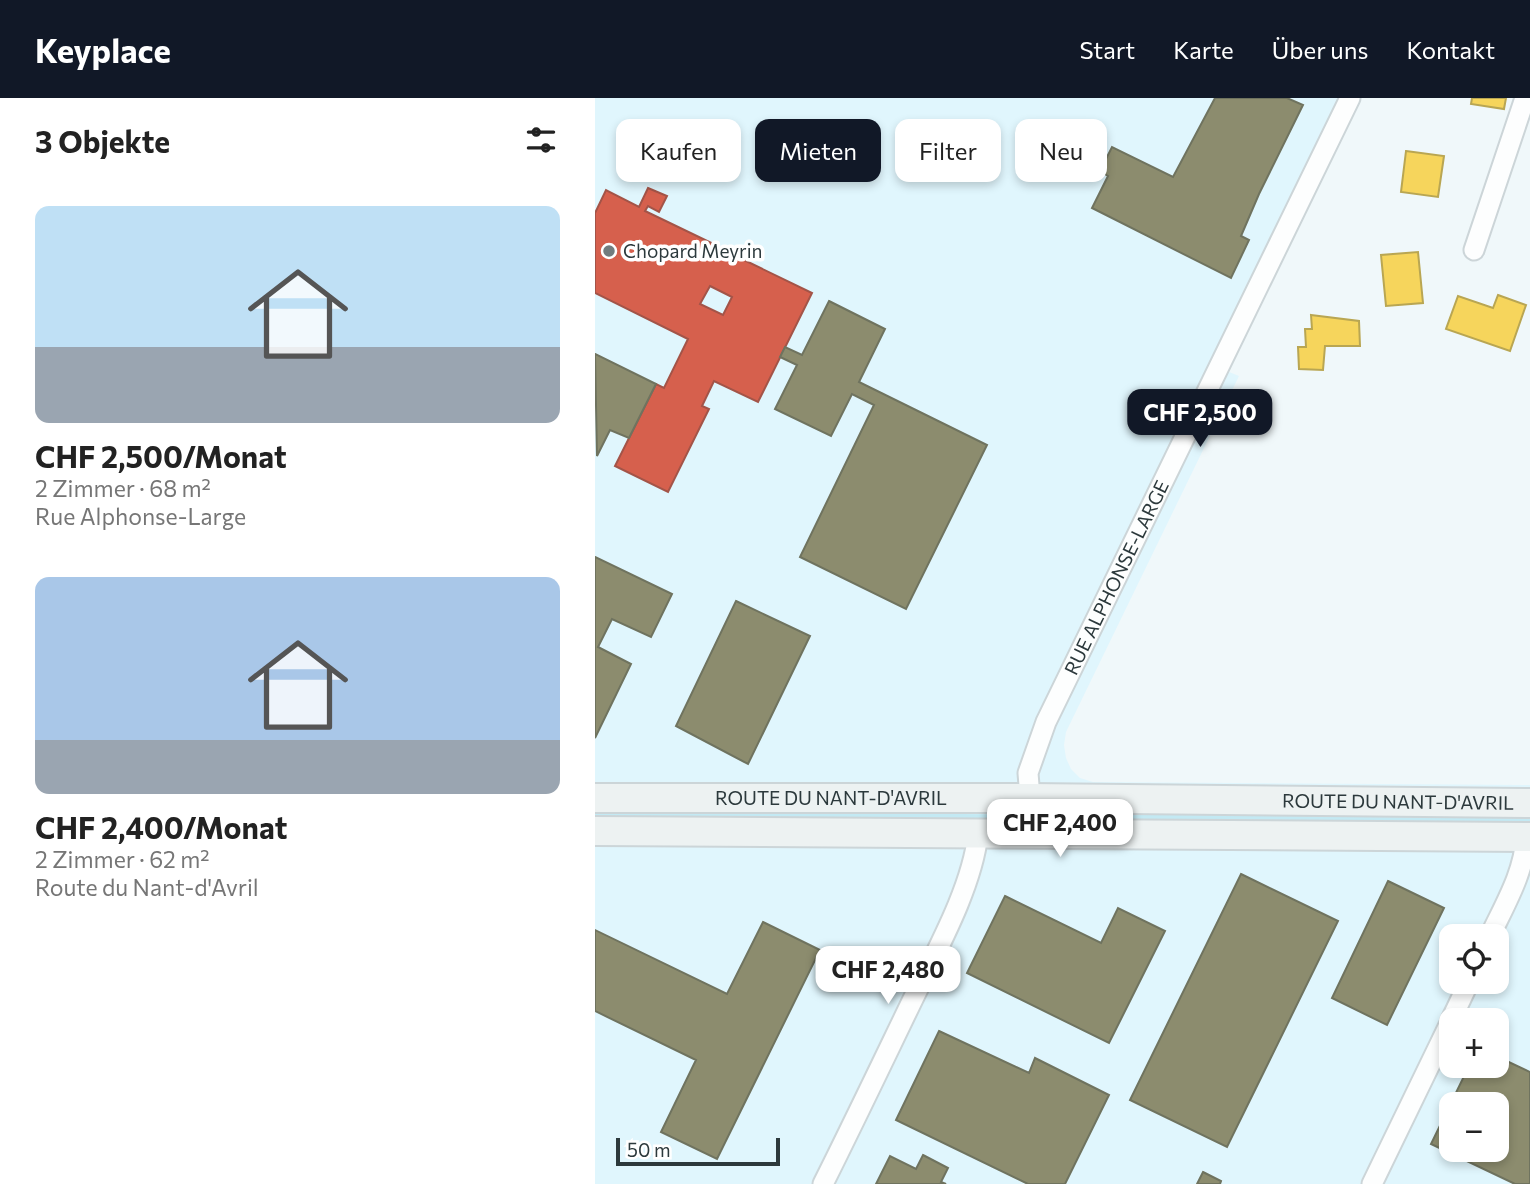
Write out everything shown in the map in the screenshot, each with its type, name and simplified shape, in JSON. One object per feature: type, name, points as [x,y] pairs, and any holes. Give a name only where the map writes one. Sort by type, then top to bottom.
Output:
[{"type":"main road","name":"ROUTE DU NANT-D'AVRIL","points":[[595,798],[1030,798],[1530,803]]},
{"type":"main road","name":"ROUTE DU NANT-D'AVRIL","points":[[595,831],[1528,837]]},
{"type":"street","name":"RUE ALPHONSE-LARGE","points":[[1030,798],[1028,773],[1046,722],[1350,98]]},
{"type":"street","points":[[1473,250],[1525,98]]},
{"type":"street","points":[[823,1184],[949,922],[971,872],[977,852],[978,834]]},
{"type":"street","points":[[1496,924],[1518,877],[1528,837]]},
{"type":"street","points":[[1372,1184],[1439,1046]]},
{"type":"shaded area","points":[[595,98],[1347,98],[1217,367],[1239,376],[1066,732],[1066,758],[1071,769],[1080,778],[1093,782],[1530,785],[1530,1184],[595,1184]]},
{"type":"shaded area","points":[[595,811],[1081,815],[1081,820],[595,818]]},
{"type":"shaded area","points":[[1101,814],[1530,817],[1530,824],[1101,821]]},
{"type":"building: Wohnen","points":[[1472,98],[1506,98],[1504,109],[1471,104]]},
{"type":"building: Wohnen","points":[[1406,151],[1444,156],[1438,197],[1401,192]]},
{"type":"building: Wohnen","points":[[1418,252],[1423,303],[1386,306],[1381,255]]},
{"type":"building: Wohnen","points":[[1498,295],[1526,305],[1510,351],[1446,329],[1458,296],[1493,308]]},
{"type":"building: Wohnen","points":[[1311,315],[1359,321],[1360,346],[1325,346],[1323,370],[1299,369],[1298,347],[1306,347],[1305,329],[1312,329]]},
{"type":"building: Handel","points":[[648,188],[667,196],[659,212],[648,206],[645,211],[730,252],[733,248],[749,255],[746,261],[812,293],[758,402],[714,381],[702,406],[709,409],[668,492],[615,466],[656,384],[664,388],[688,339],[595,293],[595,213],[606,190],[639,207]],"holes":[[[710,286],[732,297],[723,315],[700,304]]]},
{"type":"building: Industrie","points":[[1215,98],[1287,98],[1303,105],[1241,236],[1249,240],[1231,278],[1092,208],[1107,182],[1107,157],[1112,147],[1173,177]]},
{"type":"building: Industrie","points":[[829,301],[885,329],[859,382],[987,445],[906,609],[800,557],[874,405],[852,394],[831,436],[775,409],[797,365],[780,357],[785,347],[802,355]]},
{"type":"building: Industrie","points":[[595,354],[656,384],[629,438],[610,430],[597,456]]},
{"type":"building: Industrie","points":[[595,557],[672,594],[651,637],[612,619],[598,647],[631,664],[595,738]]},
{"type":"building: Industrie","points":[[736,601],[810,636],[748,764],[676,726]]},
{"type":"building: Industrie","points":[[1241,874],[1338,921],[1227,1147],[1130,1100]]},
{"type":"building: Industrie","points":[[1388,881],[1444,908],[1387,1025],[1332,998]]},
{"type":"building: Industrie","points":[[1005,896],[1101,943],[1118,908],[1165,931],[1109,1043],[967,973]]},
{"type":"building: Industrie","points":[[763,922],[820,950],[717,1159],[661,1132],[696,1060],[595,1011],[595,930],[727,994]]},
{"type":"building: Industrie","points":[[939,1031],[1029,1073],[1035,1058],[1109,1095],[1065,1184],[1028,1184],[896,1120]]},
{"type":"building: Industrie","points":[[1509,1062],[1530,1072],[1530,1184],[1515,1184],[1469,1162],[1509,1162],[1509,1092],[1456,1092],[1463,1078],[1509,1078]]},
{"type":"building: Industrie","points":[[1439,1128],[1439,1148],[1431,1144]]},
{"type":"building: Industrie","points":[[923,1155],[948,1168],[941,1182],[946,1184],[876,1184],[890,1156],[916,1169]]},
{"type":"building: Industrie","points":[[1203,1172],[1221,1181],[1220,1184],[1197,1184]]},
{"type":"place","name":"Chopard Meyrin","points":[[609,251]]}]
